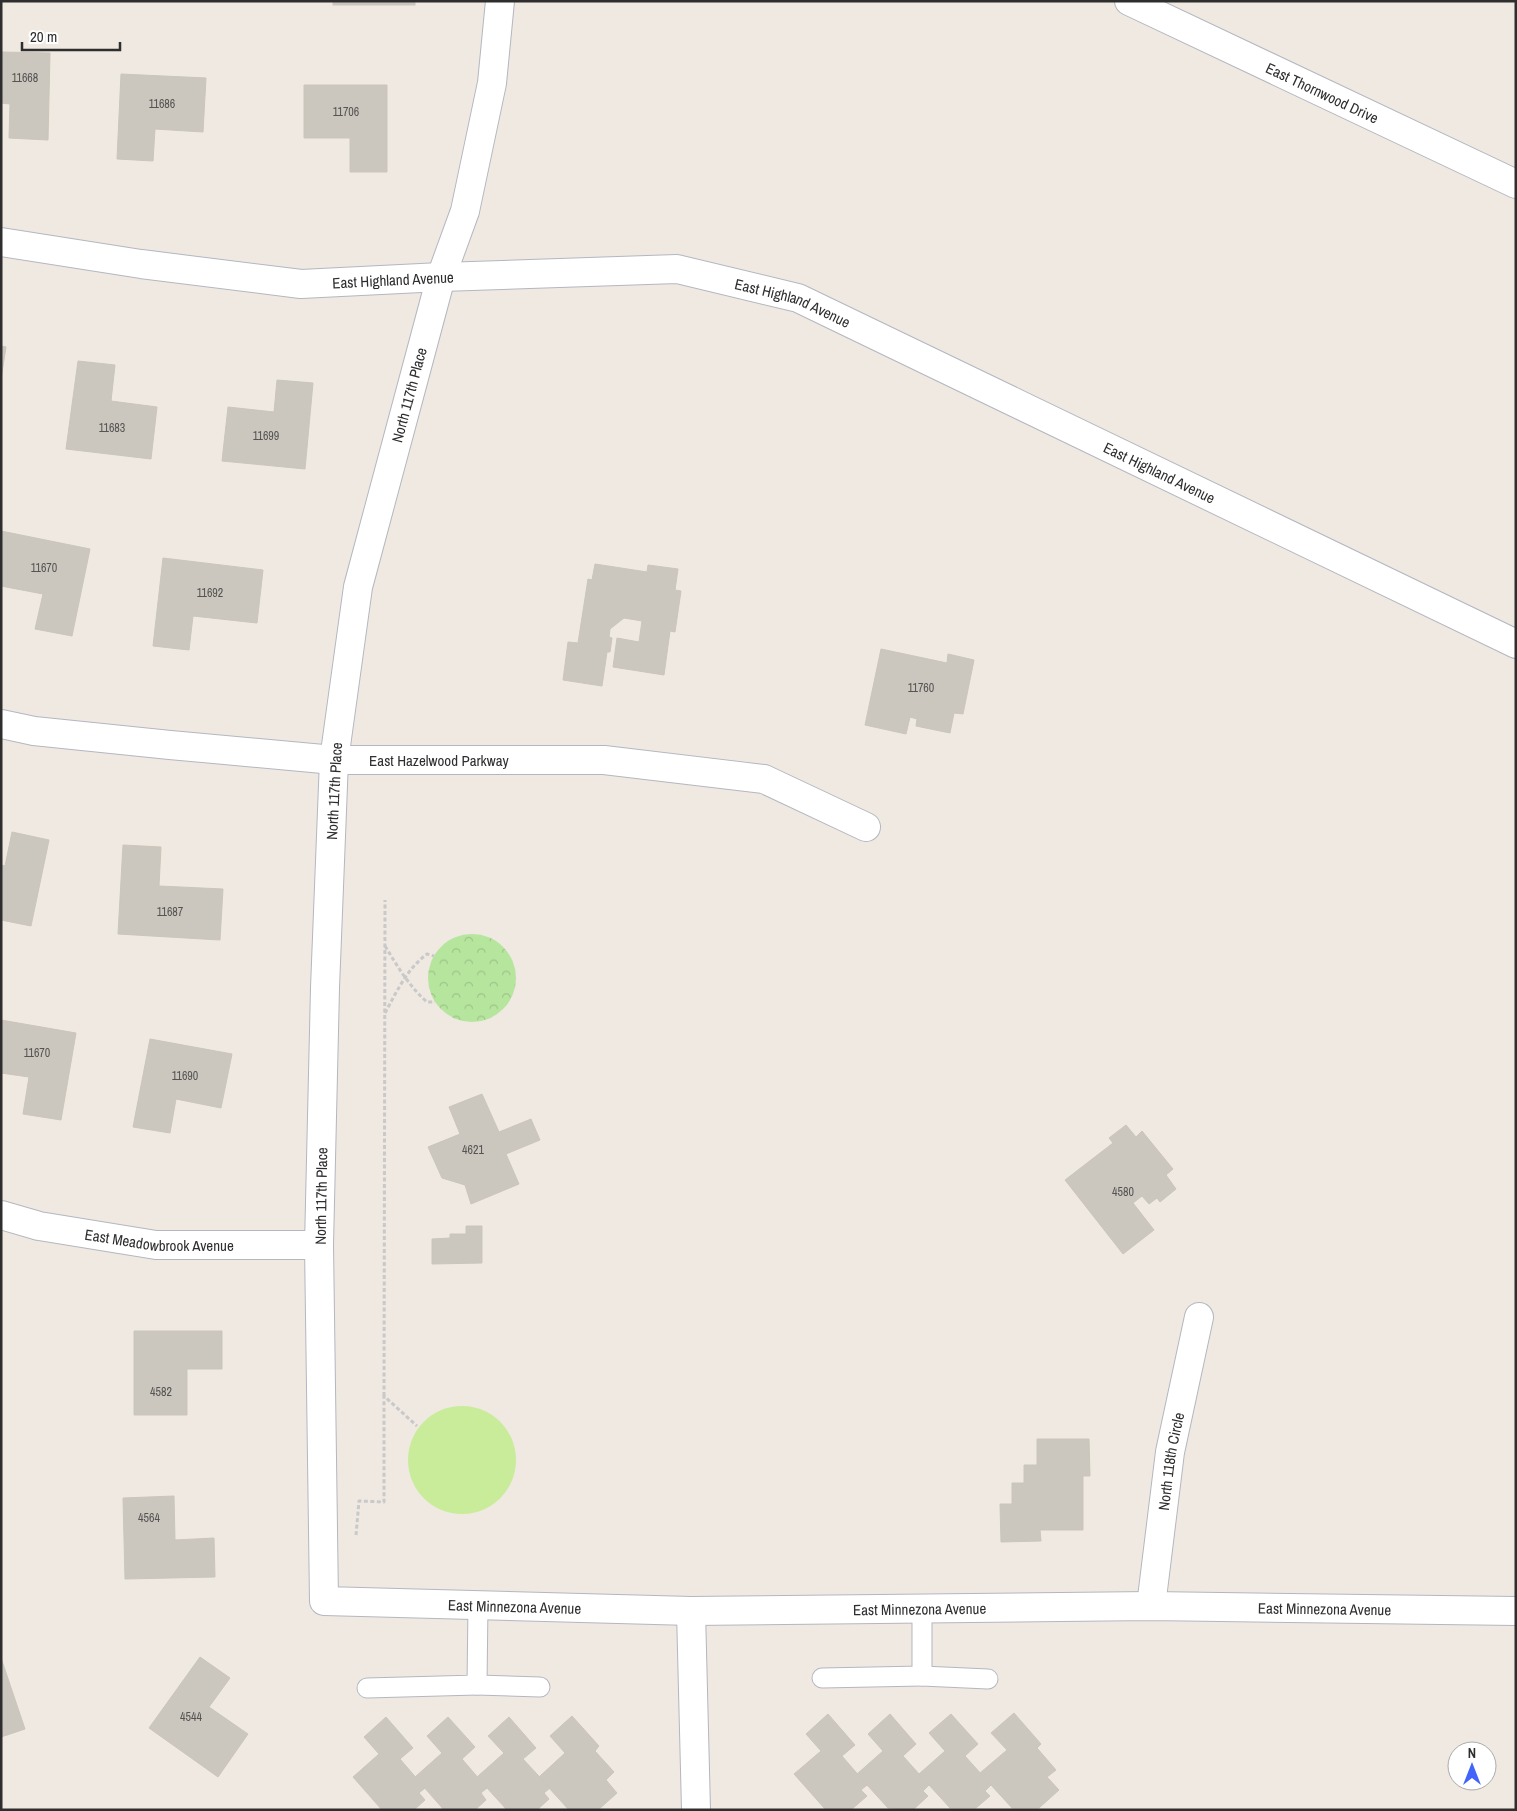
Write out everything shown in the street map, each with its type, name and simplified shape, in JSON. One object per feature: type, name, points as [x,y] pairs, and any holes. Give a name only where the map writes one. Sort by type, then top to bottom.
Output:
[{"type":"street","name":"North 117th Place","points":[[324,1601],[320,1245],[325,988],[334,760],[358,587],[440,277],[465,211],[492,83],[500,1]]},
{"type":"street","name":"East Thornwood Drive","points":[[1129,1],[1516,184]]},
{"type":"street","name":"East Highland Avenue","points":[[1,242],[141,264],[300,284],[677,269],[798,298],[1516,644]]},
{"type":"street","name":"East Hazelwood Parkway","points":[[1,724],[44,732],[334,760],[604,760],[764,779],[866,827]]},
{"type":"street","name":"East Meadowbrook Avenue","points":[[1,1214],[39,1226],[156,1245],[320,1245]]},
{"type":"street","name":"North 118th Circle","points":[[1150,1606],[1170,1452],[1199,1317]]},
{"type":"street","name":"East Minnezona Avenue","points":[[324,1601],[691,1610],[1150,1606],[1516,1611]]},
{"type":"street","points":[[691,1610],[696,1810]]},
{"type":"lane","points":[[477,1685],[478,1605]]},
{"type":"lane","points":[[922,1608],[922,1676]]},
{"type":"lane","points":[[822,1678],[922,1676],[988,1679]]},
{"type":"lane","points":[[367,1688],[477,1685],[540,1687]]},
{"type":"path","points":[[324,1546],[355,1546],[359,1502],[384,1502],[385,900]]},
{"type":"path","points":[[385,945],[404,978],[427,1002],[435,1002]]},
{"type":"path","points":[[385,1014],[404,978],[415,963],[427,954],[434,956]]},
{"type":"path","points":[[384,1396],[417,1426]]},
{"type":"green space","points":[[472,934],[489,938],[503,947],[512,961],[516,978],[512,995],[503,1009],[489,1018],[472,1022],[455,1018],[441,1009],[432,995],[428,978],[432,961],[441,947],[455,938]]},
{"type":"green space","points":[[462,1406],[483,1410],[500,1422],[512,1439],[516,1460],[512,1481],[500,1498],[483,1510],[462,1514],[441,1510],[424,1498],[412,1481],[408,1460],[412,1439],[424,1422],[441,1410]]},
{"type":"building","points":[[333,1],[415,1],[415,5],[333,5]]},
{"type":"building","points":[[1,52],[50,53],[48,140],[9,138],[10,104],[1,103]]},
{"type":"building","points":[[121,74],[206,78],[203,132],[155,129],[153,161],[117,159]]},
{"type":"building","points":[[304,85],[387,85],[387,172],[350,172],[350,138],[304,138]]},
{"type":"building","points":[[1,346],[6,347],[1,379]]},
{"type":"building","points":[[78,361],[115,365],[111,401],[157,407],[151,459],[66,449]]},
{"type":"building","points":[[277,380],[313,383],[305,469],[222,461],[228,407],[274,412]]},
{"type":"building","points":[[1,531],[90,549],[72,636],[35,629],[43,594],[1,586]]},
{"type":"building","points":[[163,558],[263,570],[257,623],[193,616],[189,650],[153,646]]},
{"type":"building","points":[[595,564],[647,572],[648,565],[678,569],[675,590],[681,591],[675,632],[670,631],[664,675],[613,667],[617,638],[639,642],[642,621],[624,618],[610,629],[609,637],[612,638],[610,652],[607,652],[602,686],[563,680],[568,642],[578,643],[588,579],[592,580]]},
{"type":"building","points":[[881,649],[947,663],[948,654],[974,660],[963,714],[954,713],[950,733],[916,726],[917,719],[910,717],[906,734],[865,725]]},
{"type":"building","points":[[12,832],[49,840],[31,926],[1,920],[1,865],[5,866]]},
{"type":"building","points":[[123,845],[161,847],[159,886],[223,889],[220,940],[118,934]]},
{"type":"building","points":[[1,1020],[76,1033],[61,1120],[23,1114],[29,1077],[1,1073]]},
{"type":"building","points":[[150,1039],[232,1054],[221,1108],[176,1099],[170,1133],[133,1127]]},
{"type":"building","points":[[482,1094],[499,1132],[531,1119],[540,1140],[506,1154],[519,1184],[471,1204],[465,1185],[442,1178],[428,1147],[460,1134],[449,1107]]},
{"type":"building","points":[[1126,1125],[1136,1137],[1142,1131],[1173,1169],[1166,1175],[1176,1189],[1160,1202],[1157,1198],[1149,1204],[1142,1196],[1133,1203],[1154,1230],[1123,1254],[1065,1180],[1113,1143],[1109,1138]]},
{"type":"building","points":[[466,1226],[482,1226],[482,1263],[432,1264],[432,1239],[450,1238],[450,1234],[466,1234]]},
{"type":"building","points":[[134,1331],[222,1331],[222,1369],[187,1369],[187,1415],[134,1415]]},
{"type":"building","points":[[1037,1439],[1089,1439],[1090,1476],[1083,1476],[1083,1530],[1040,1530],[1041,1541],[1001,1542],[1000,1504],[1012,1504],[1012,1483],[1024,1483],[1024,1465],[1037,1465]]},
{"type":"building","points":[[174,1496],[175,1540],[214,1538],[215,1577],[125,1579],[123,1498]]},
{"type":"building","points":[[200,1657],[230,1678],[209,1707],[248,1734],[218,1777],[149,1728]]},
{"type":"building","points":[[1,1658],[25,1729],[1,1737]]},
{"type":"building","points":[[1014,1713],[1041,1744],[1037,1748],[1056,1770],[1047,1777],[1059,1790],[1039,1808],[1012,1808],[980,1773],[1007,1750],[991,1733]]},
{"type":"building","points":[[828,1714],[855,1745],[842,1756],[867,1785],[861,1790],[867,1796],[852,1809],[825,1809],[794,1774],[821,1751],[806,1734]]},
{"type":"building","points":[[890,1714],[916,1744],[903,1756],[929,1785],[923,1791],[928,1796],[914,1809],[888,1808],[857,1774],[883,1751],[868,1734]]},
{"type":"building","points":[[951,1714],[978,1744],[965,1756],[991,1785],[985,1791],[990,1796],[976,1808],[950,1808],[919,1774],[945,1751],[929,1733]]},
{"type":"building","points":[[572,1716],[599,1746],[595,1751],[614,1772],[606,1780],[617,1793],[598,1810],[569,1810],[539,1777],[565,1753],[550,1736]]},
{"type":"building","points":[[386,1717],[413,1748],[400,1759],[425,1788],[419,1793],[425,1800],[414,1810],[382,1810],[353,1777],[379,1754],[364,1737]]},
{"type":"building","points":[[448,1717],[475,1747],[462,1759],[487,1788],[481,1793],[486,1800],[475,1810],[444,1810],[415,1777],[442,1753],[427,1736]]},
{"type":"building","points":[[509,1717],[536,1748],[523,1759],[550,1788],[544,1793],[549,1799],[537,1810],[507,1810],[477,1777],[504,1753],[488,1736]]}]
